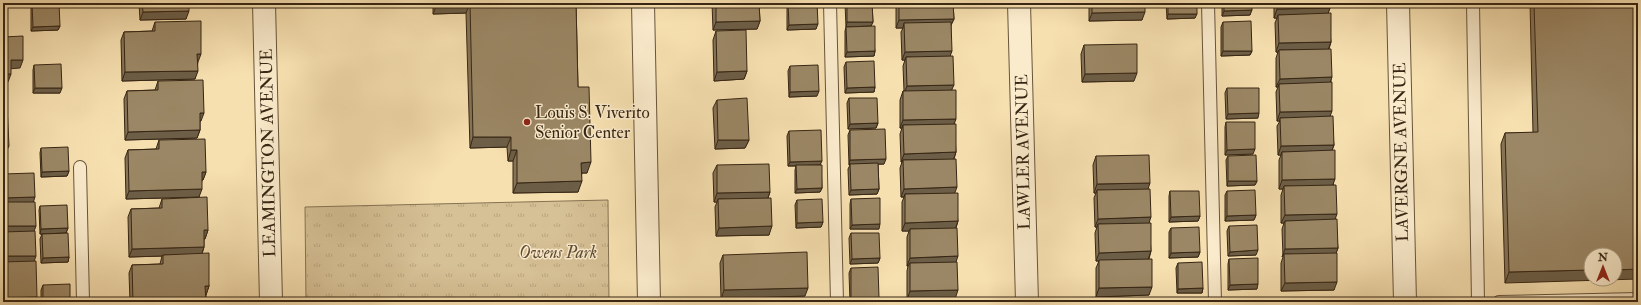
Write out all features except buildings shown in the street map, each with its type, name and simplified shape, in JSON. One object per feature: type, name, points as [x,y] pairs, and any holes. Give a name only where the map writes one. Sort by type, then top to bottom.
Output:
[{"type":"street","name":"LEAMINGTON AVENUE","points":[[264,3],[272,302]]},
{"type":"street","points":[[644,3],[649,302]]},
{"type":"street","name":"LAWLER AVENUE","points":[[1019,3],[1027,302]]},
{"type":"street","name":"LAVERGNE AVENUE","points":[[1398,3],[1405,302]]},
{"type":"lane","points":[[830,3],[837,302]]},
{"type":"lane","points":[[1208,3],[1215,302]]},
{"type":"lane","points":[[1473,3],[1478,302]]},
{"type":"lane","points":[[80,167],[83,302]]},
{"type":"lane","points":[[1499,302],[1638,298]]},
{"type":"green space","name":"Owens Park","points":[[608,200],[609,302],[306,302],[305,207]]},
{"type":"place","name":"Louis S. Viverito Senior Center","points":[[527,122]]}]
